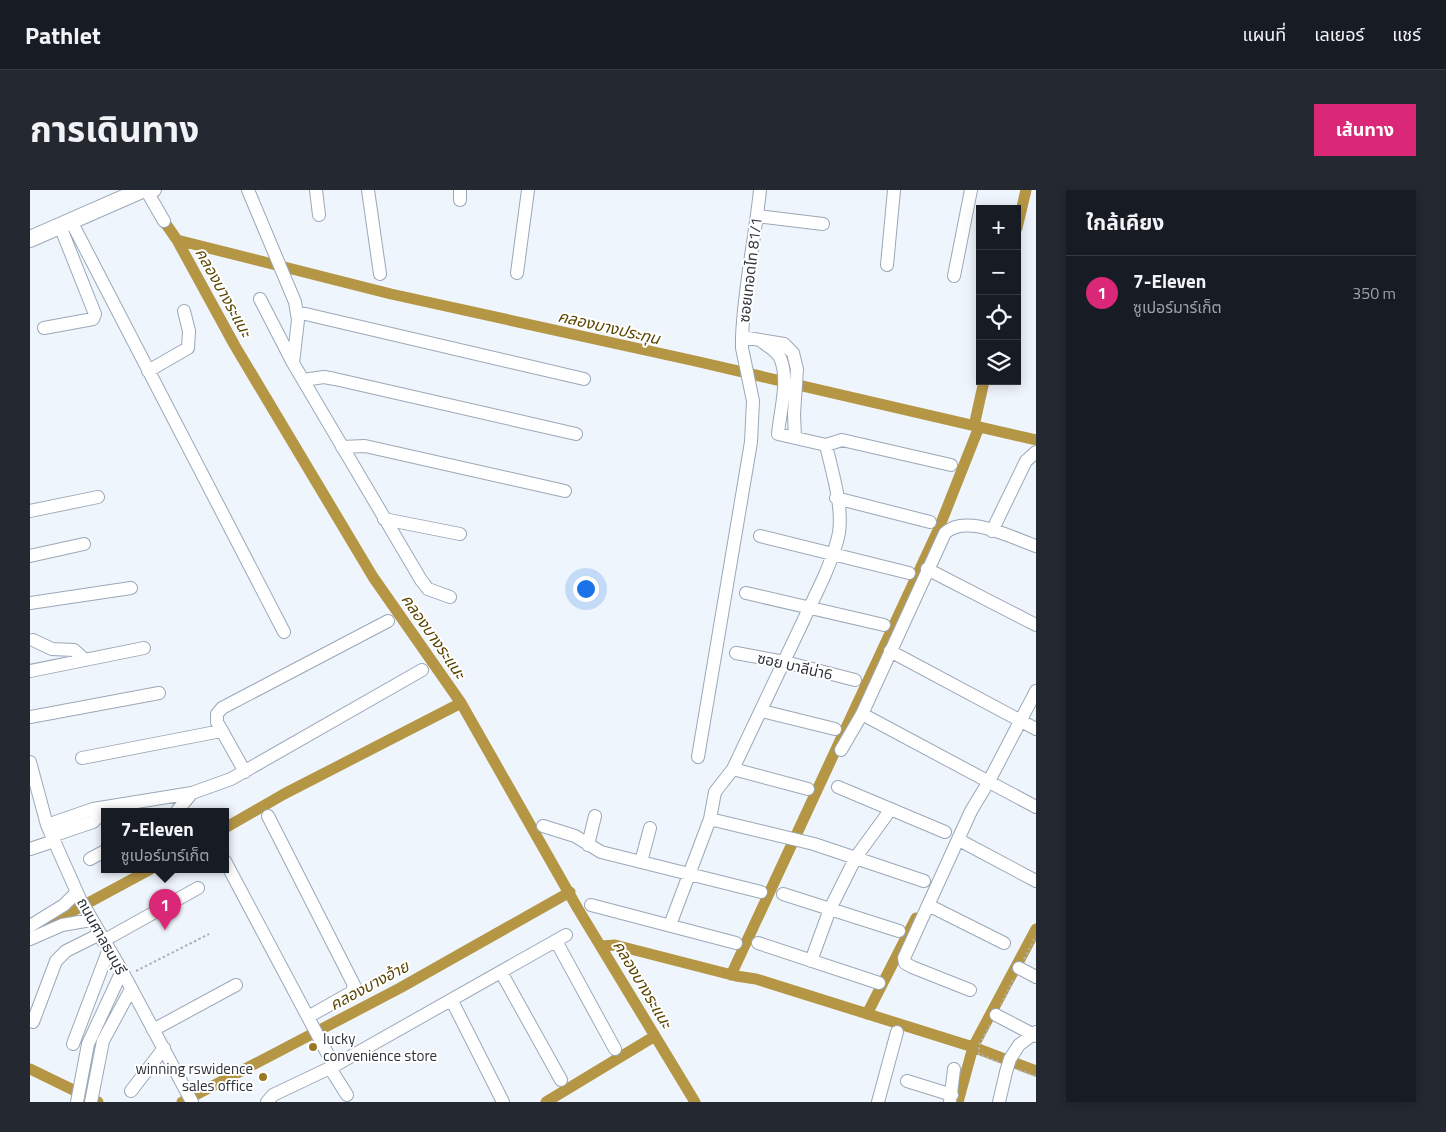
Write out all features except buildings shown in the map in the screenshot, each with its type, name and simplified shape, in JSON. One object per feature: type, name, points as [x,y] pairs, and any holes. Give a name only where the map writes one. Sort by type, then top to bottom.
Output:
[{"type":"main road","points":[[30,239],[134,193]]},
{"type":"street","points":[[155,190],[149,195],[164,221]]},
{"type":"street","points":[[248,190],[289,288],[297,312],[293,363]]},
{"type":"street","points":[[316,190],[319,216]]},
{"type":"street","points":[[368,190],[380,274]]},
{"type":"street","points":[[517,273],[528,190]]},
{"type":"street","name":"ซอยเทอดไท 81/1","points":[[760,190],[744,306],[742,337],[784,344],[793,354],[796,369],[794,414]]},
{"type":"street","points":[[887,264],[894,190]]},
{"type":"street","points":[[954,276],[971,190]]},
{"type":"street","points":[[757,216],[823,224]]},
{"type":"street","points":[[44,328],[92,319],[94,314],[66,224]]},
{"type":"street","points":[[66,224],[148,371],[284,632]]},
{"type":"street","points":[[260,299],[293,363],[425,586],[450,597]]},
{"type":"street","points":[[148,371],[188,348],[190,331],[184,311]]},
{"type":"street","points":[[297,312],[584,379]]},
{"type":"street","points":[[698,757],[751,442],[753,401],[742,337]]},
{"type":"street","points":[[755,338],[776,352],[781,359],[783,396],[778,434],[826,445],[842,440],[951,465]]},
{"type":"street","points":[[303,380],[329,378],[576,434]]},
{"type":"street","points":[[781,412],[794,414],[795,437]]},
{"type":"street","points":[[670,925],[710,820],[715,792],[733,769],[762,711],[833,554],[839,522],[826,445]]},
{"type":"street","points":[[342,446],[365,446],[565,491]]},
{"type":"street","points":[[992,531],[1026,461],[1030,454],[1036,452]]},
{"type":"street","points":[[30,511],[98,497]]},
{"type":"street","points":[[836,498],[930,522]]},
{"type":"street","points":[[384,519],[460,534]]},
{"type":"street","points":[[841,750],[862,714],[945,533],[952,527],[962,524],[992,531],[1036,546]]},
{"type":"street","points":[[760,536],[909,573]]},
{"type":"street","points":[[30,556],[84,544]]},
{"type":"street","points":[[927,569],[1036,626]]},
{"type":"street","points":[[30,603],[131,588]]},
{"type":"street","points":[[746,593],[810,606],[884,625]]},
{"type":"street","points":[[244,772],[217,722],[217,714],[222,708],[388,621]]},
{"type":"street","points":[[33,640],[52,649],[74,650],[85,660]]},
{"type":"street","points":[[30,671],[144,648]]},
{"type":"street","points":[[890,651],[1036,729]]},
{"type":"street","name":"ซอย บาลีน่า6","points":[[736,653],[785,662],[855,680]]},
{"type":"street","points":[[108,808],[212,788],[244,772],[422,670]]},
{"type":"street","points":[[970,990],[905,963],[904,958],[907,947],[959,840],[970,811],[989,781],[1036,691]]},
{"type":"street","points":[[30,717],[159,693]]},
{"type":"street","points":[[762,711],[835,730]]},
{"type":"street","points":[[862,714],[1036,807]]},
{"type":"street","points":[[82,758],[221,731]]},
{"type":"street","name":"ถนนศาลธนบุรี","points":[[30,762],[34,786],[51,834],[83,905],[164,1048],[189,1097]]},
{"type":"street","points":[[733,769],[808,789]]},
{"type":"street","points":[[838,787],[945,832]]},
{"type":"street","points":[[179,808],[192,793]]},
{"type":"street","points":[[30,849],[93,809],[101,808]]},
{"type":"street","points":[[811,960],[830,908],[856,857],[891,809]]},
{"type":"street","points":[[268,816],[354,985],[352,992],[313,1028]]},
{"type":"street","points":[[588,845],[595,816]]},
{"type":"street","points":[[710,820],[814,844],[924,881]]},
{"type":"street","points":[[543,826],[568,833],[601,852],[762,892]]},
{"type":"street","points":[[641,862],[650,828]]},
{"type":"street","points":[[959,840],[1036,882]]},
{"type":"street","points":[[90,859],[101,853]]},
{"type":"street","points":[[229,869],[347,1095]]},
{"type":"street","points":[[33,1022],[56,961],[66,951],[104,941],[198,888]]},
{"type":"street","points":[[783,894],[899,931]]},
{"type":"street","points":[[30,926],[64,905],[83,905]]},
{"type":"street","points":[[30,939],[62,925],[83,905]]},
{"type":"street","points":[[592,905],[736,943]]},
{"type":"street","points":[[928,905],[1004,943]]},
{"type":"street","points":[[268,1102],[273,1095],[332,1067],[561,938],[615,1049]]},
{"type":"street","points":[[73,1044],[104,941]]},
{"type":"street","points":[[758,944],[878,983]]},
{"type":"street","points":[[1019,968],[1036,977]]},
{"type":"street","points":[[501,972],[561,1080]]},
{"type":"street","points":[[76,1102],[86,1048],[123,974]]},
{"type":"street","points":[[153,1030],[236,985]]},
{"type":"street","points":[[91,1102],[102,1047],[131,989]]},
{"type":"street","points":[[452,1001],[504,1102]]},
{"type":"street","points":[[996,1014],[1035,1034],[1020,1045],[1008,1065],[999,1102]]},
{"type":"street","points":[[878,1102],[897,1032]]},
{"type":"street","points":[[91,1035],[102,1047]]},
{"type":"street","points":[[131,1091],[149,1065],[164,1048]]},
{"type":"street","points":[[907,1081],[951,1099],[954,1069]]},
{"type":"path","points":[[123,974],[209,934]]},
{"type":"waterway","points":[[1021,211],[1026,190]]},
{"type":"waterway","name":"คลองบางระแนะ","points":[[159,214],[177,240],[235,346],[373,577],[461,703],[578,909],[695,1102]]},
{"type":"waterway","name":"คลองบางประทุน","points":[[177,240],[391,294],[695,361],[1036,440]]},
{"type":"waterway","points":[[974,426],[983,385]]},
{"type":"waterway","points":[[731,975],[939,528],[979,427]]},
{"type":"waterway","points":[[229,826],[284,794],[461,703]]},
{"type":"waterway","points":[[36,931],[144,873]]},
{"type":"waterway","name":"คลองบางอ้าย","points":[[182,1102],[400,988],[570,892]]},
{"type":"waterway","points":[[867,1014],[916,918]]},
{"type":"waterway","points":[[958,1102],[973,1047],[1036,929]]},
{"type":"waterway","points":[[601,946],[615,945],[736,976],[756,979],[973,1047],[1036,1071]]},
{"type":"waterway","points":[[546,1102],[655,1036]]},
{"type":"waterway","name":"คลองบางอ้าย","points":[[30,1069],[98,1102]]},
{"type":"place","name":"7-Eleven","points":[[165,930]]},
{"type":"place","name":"lucky convenience store","points":[[313,1047]]},
{"type":"place","name":"winning rswidence sales office","points":[[263,1077]]}]
